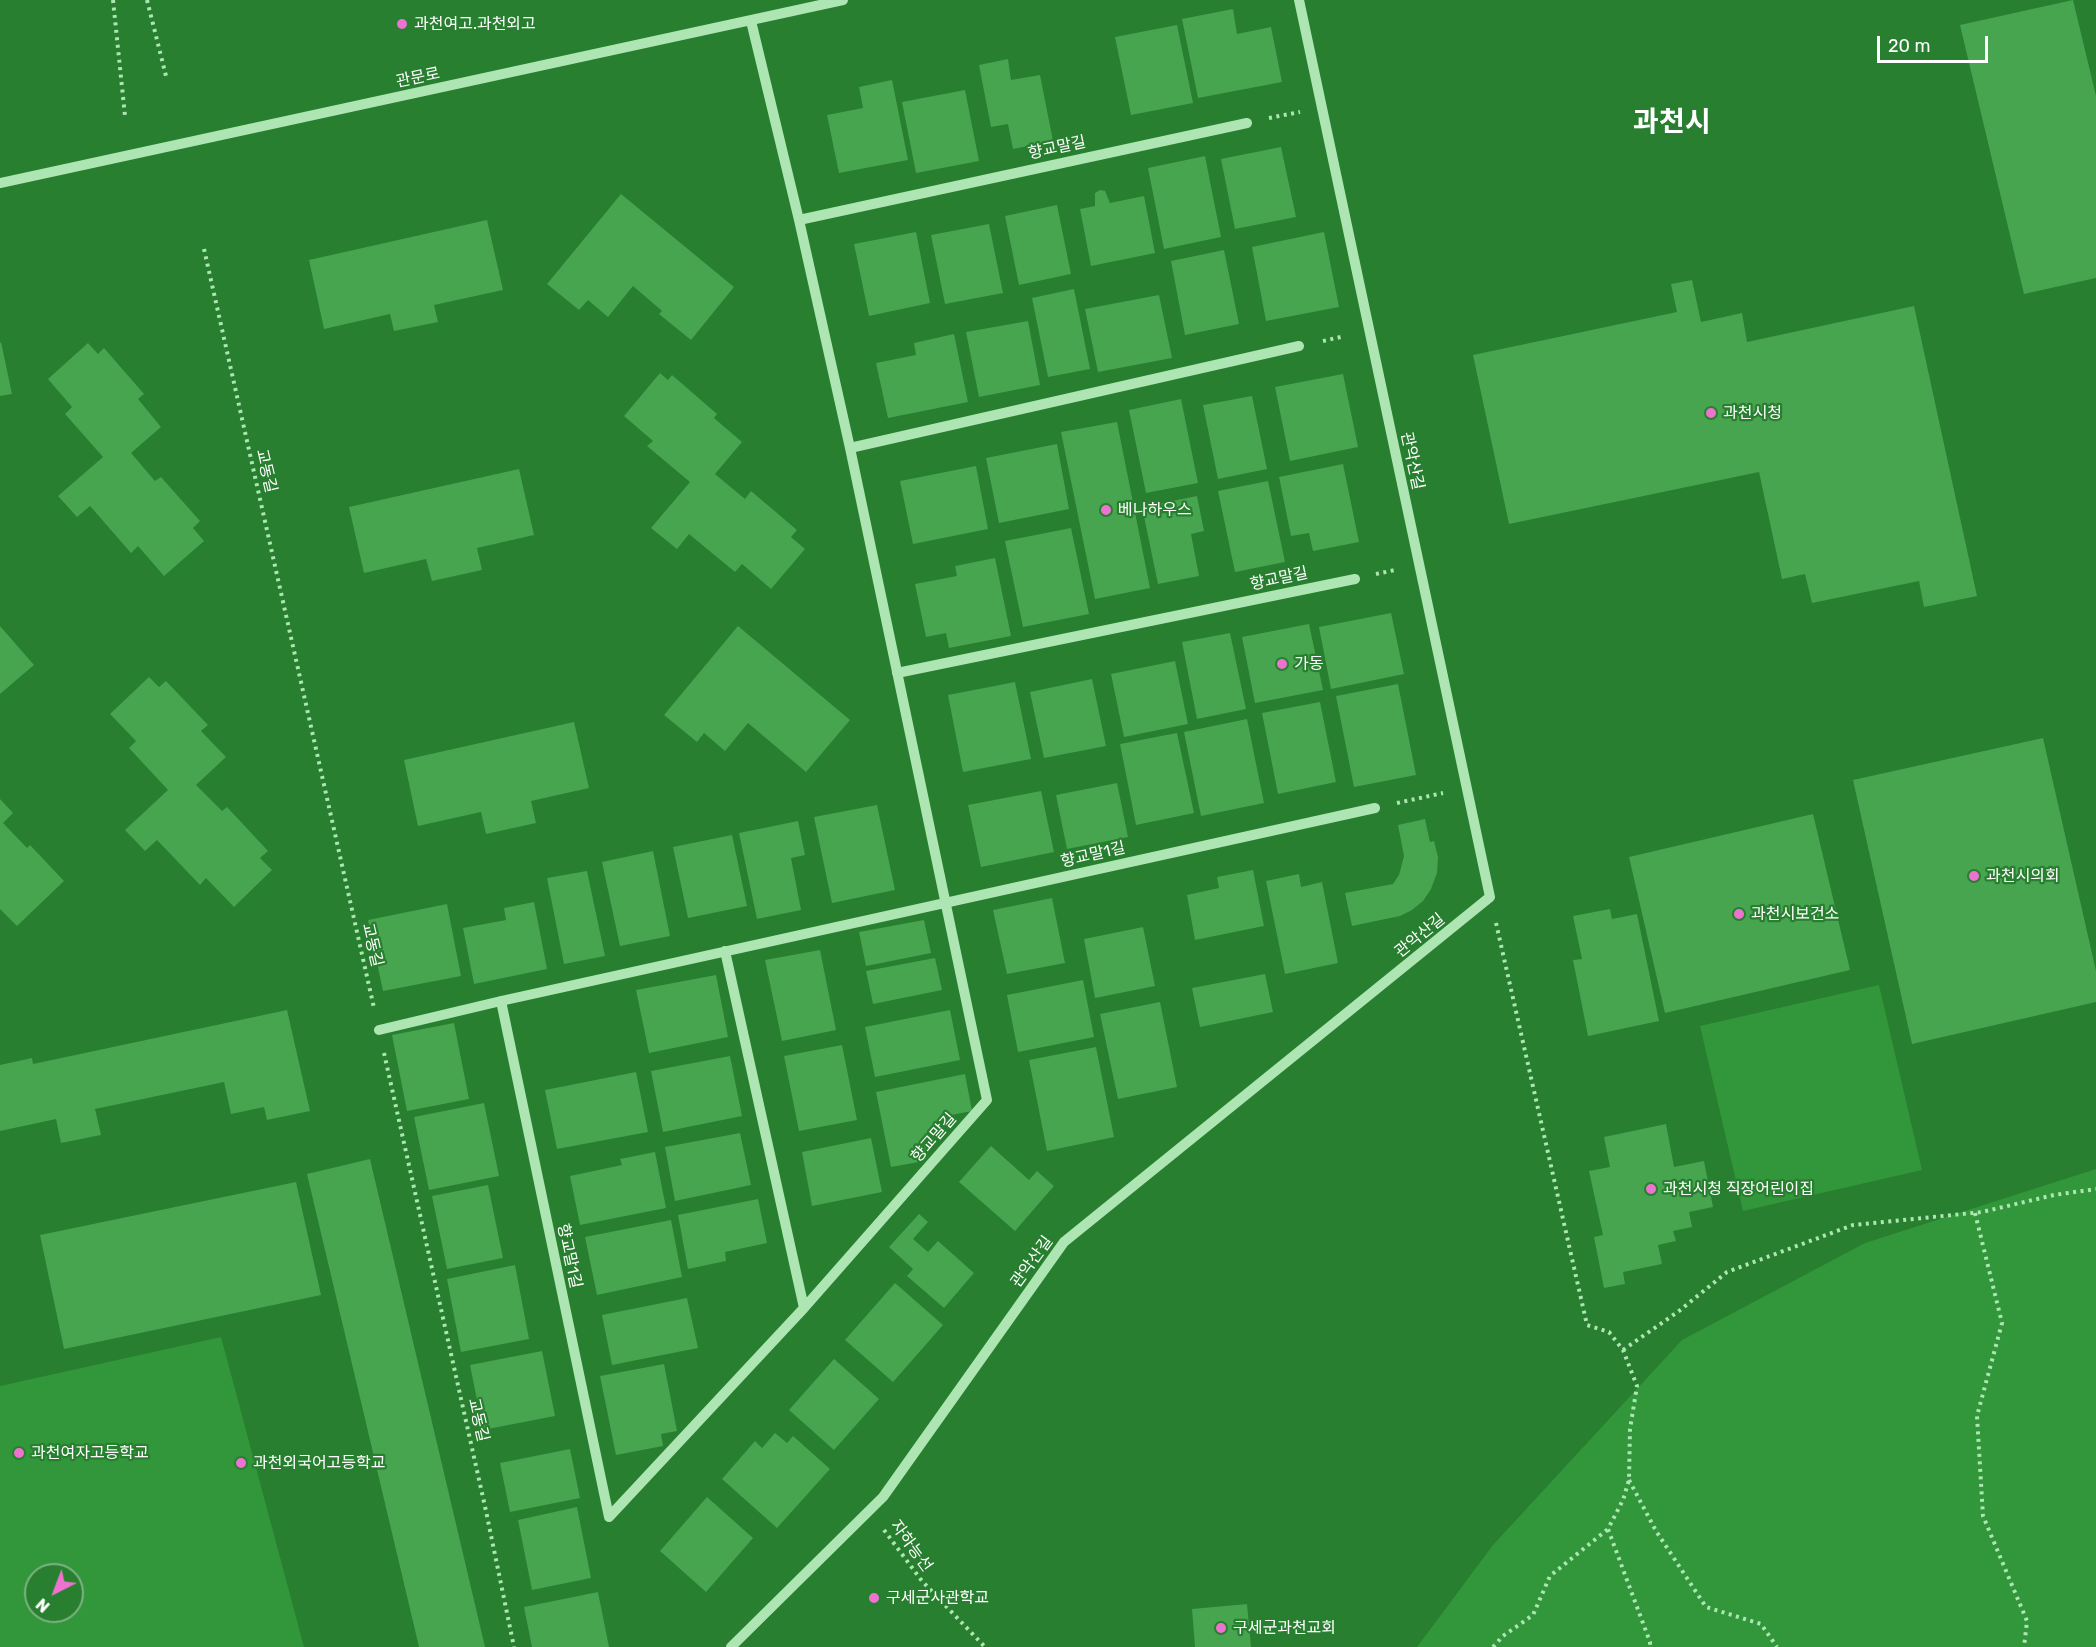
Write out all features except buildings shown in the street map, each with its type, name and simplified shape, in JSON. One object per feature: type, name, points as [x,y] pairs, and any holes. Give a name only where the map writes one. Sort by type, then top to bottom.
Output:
[{"type":"street","name":"관문로","points":[[0,183],[843,0]]},
{"type":"street","name":"관악산길","points":[[730,1647],[883,1497],[1064,1242],[1490,897],[1299,0]]},
{"type":"street","name":"향교말길","points":[[609,1517],[804,1308],[987,1100],[850,448],[752,21]]},
{"type":"street","name":"향교말길","points":[[799,220],[1247,123]]},
{"type":"street","points":[[850,448],[1299,346]]},
{"type":"street","name":"향교말길","points":[[897,673],[1355,579]]},
{"type":"street","name":"향교말1길","points":[[379,1030],[725,951],[1375,808]]},
{"type":"street","points":[[725,951],[804,1308]]},
{"type":"street","name":"향교말1길","points":[[501,1001],[609,1517]]},
{"type":"path","points":[[113,0],[124,116]]},
{"type":"path","points":[[147,0],[167,80]]},
{"type":"path","points":[[1247,123],[1322,108]]},
{"type":"path","name":"교동길","points":[[204,249],[486,1511],[514,1647]]},
{"type":"path","points":[[1299,346],[1370,330]]},
{"type":"path","points":[[1355,579],[1419,566]]},
{"type":"path","points":[[1375,808],[1467,788]]},
{"type":"path","points":[[1490,897],[1587,1325],[1608,1332],[1623,1350],[1637,1386],[1630,1429],[1629,1480],[1623,1500],[1608,1529],[1550,1576],[1533,1615],[1503,1636],[1493,1647]]},
{"type":"path","points":[[1623,1350],[1679,1311],[1726,1272],[1853,1225],[1975,1213],[2055,1195],[2096,1189]]},
{"type":"path","points":[[1975,1213],[2002,1323],[1977,1416],[1983,1516],[2027,1621],[2024,1647]]},
{"type":"path","points":[[1629,1480],[1656,1531],[1707,1607],[1761,1624],[1777,1647]]},
{"type":"path","name":"자하능선","points":[[870,1509],[922,1581],[985,1647]]},
{"type":"path","points":[[1608,1529],[1650,1647]]},
{"type":"green space","points":[[1879,985],[1922,1170],[1743,1211],[1700,1026]]},
{"type":"green space","points":[[2096,1169],[2096,1647],[1417,1647],[1493,1545],[1682,1340],[1865,1243]]},
{"type":"green space","points":[[221,1337],[304,1647],[0,1647],[0,1386]]},
{"type":"place","name":"과천여고.과천외고","points":[[402,24]]},
{"type":"place","name":"과천시청","points":[[1711,413]]},
{"type":"place","name":"베나하우스","points":[[1106,510]]},
{"type":"place","name":"가동","points":[[1282,664]]},
{"type":"place","name":"과천시의회","points":[[1974,876]]},
{"type":"place","name":"과천시보건소","points":[[1739,914]]},
{"type":"place","name":"과천시청 직장어린이집","points":[[1651,1189]]},
{"type":"place","name":"과천여자고등학교","points":[[19,1453]]},
{"type":"place","name":"과천외국어고등학교","points":[[241,1463]]},
{"type":"place","name":"구세군사관학교","points":[[874,1598]]},
{"type":"place","name":"구세군과천교회","points":[[1221,1628]]},
{"type":"district","name":"과천시","points":[[1672,123]]}]
